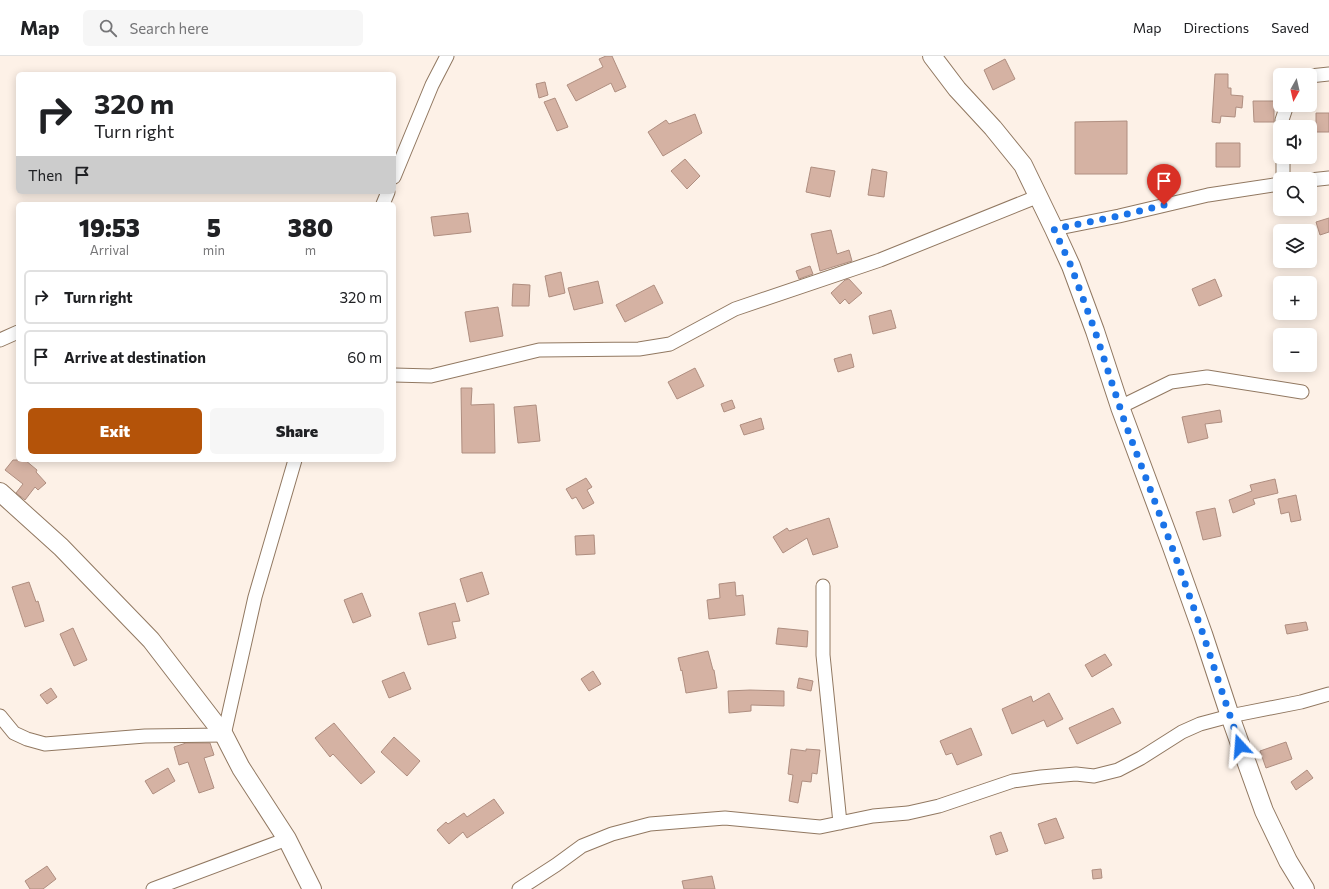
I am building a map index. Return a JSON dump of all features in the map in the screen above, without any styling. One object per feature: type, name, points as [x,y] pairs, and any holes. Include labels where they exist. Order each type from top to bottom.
[{"type":"street","points":[[396,172],[432,85],[447,56]]},
{"type":"street","points":[[932,56],[957,89],[993,128],[1023,165],[1071,266],[1093,324],[1120,408],[1203,634],[1264,812],[1288,861],[1305,889]]},
{"type":"street","points":[[1317,75],[1329,74]]},
{"type":"street","points":[[1317,179],[1329,178]]},
{"type":"street","points":[[1054,229],[1119,216],[1208,195],[1273,185]]},
{"type":"street","points":[[396,375],[431,376],[540,350],[639,349],[670,344],[735,309],[880,260],[1039,196]]},
{"type":"street","points":[[0,340],[16,333]]},
{"type":"street","points":[[1120,408],[1171,382],[1207,377],[1302,392]]},
{"type":"street","points":[[224,735],[255,597],[294,462]]},
{"type":"street","points":[[0,492],[61,547],[151,640],[224,735],[241,768],[287,839],[312,889]]},
{"type":"street","points":[[823,586],[823,655],[840,823]]},
{"type":"street","points":[[519,889],[582,846],[612,834],[650,824],[725,818],[820,827],[873,816],[908,813],[939,806],[1013,781],[1076,774],[1094,776],[1118,770],[1141,758],[1182,732],[1200,724],[1230,716],[1301,702],[1329,694]]},
{"type":"street","points":[[0,716],[14,733],[27,739],[45,744],[145,736],[224,735]]},
{"type":"street","points":[[153,889],[287,839]]},
{"type":"building","points":[[606,56],[612,56],[626,87],[615,92],[611,83],[576,101],[567,85],[603,67],[599,59]]},
{"type":"building","points":[[1005,59],[1015,79],[993,90],[984,70]]},
{"type":"building","points":[[1215,74],[1228,74],[1228,88],[1231,88],[1231,95],[1243,96],[1242,108],[1236,107],[1235,117],[1221,116],[1220,123],[1212,122]]},
{"type":"building","points":[[545,82],[548,95],[539,98],[536,84]]},
{"type":"building","points":[[555,98],[568,127],[557,131],[544,102]]},
{"type":"building","points":[[1253,101],[1273,101],[1273,122],[1254,122]]},
{"type":"building","points":[[1316,113],[1329,113],[1329,132],[1317,132]]},
{"type":"building","points":[[695,114],[702,133],[663,156],[648,132],[666,120],[669,124]]},
{"type":"building","points":[[1127,121],[1127,174],[1075,174],[1075,122]]},
{"type":"building","points":[[1216,143],[1240,143],[1240,167],[1216,167]]},
{"type":"building","points":[[685,159],[700,176],[687,189],[671,171]]},
{"type":"building","points":[[811,167],[835,171],[830,197],[806,192]]},
{"type":"building","points":[[872,169],[887,172],[884,197],[868,195]]},
{"type":"building","points":[[468,213],[471,232],[434,236],[431,217]]},
{"type":"building","points":[[1329,218],[1329,232],[1320,235],[1316,222]]},
{"type":"building","points":[[831,230],[837,254],[849,250],[852,261],[820,271],[811,234]]},
{"type":"building","points":[[810,266],[813,274],[799,279],[796,271]]},
{"type":"building","points":[[561,272],[565,293],[549,297],[545,276]]},
{"type":"building","points":[[849,279],[862,293],[849,304],[845,299],[840,304],[831,293],[845,280]]},
{"type":"building","points":[[1215,279],[1222,296],[1199,306],[1192,289]]},
{"type":"building","points":[[598,281],[603,303],[574,310],[568,288]]},
{"type":"building","points":[[513,284],[530,285],[529,306],[512,306]]},
{"type":"building","points":[[654,285],[663,303],[625,322],[616,305]]},
{"type":"building","points":[[498,307],[503,336],[470,342],[465,312]]},
{"type":"building","points":[[891,310],[896,328],[873,334],[869,316]]},
{"type":"building","points":[[851,354],[854,367],[838,372],[834,359]]},
{"type":"building","points":[[695,368],[704,386],[677,399],[668,382]]},
{"type":"building","points":[[461,388],[472,388],[471,405],[494,404],[495,453],[462,453]]},
{"type":"building","points":[[732,400],[735,408],[724,412],[721,404]]},
{"type":"building","points":[[536,405],[540,441],[518,443],[514,407]]},
{"type":"building","points":[[1220,410],[1222,422],[1205,424],[1208,438],[1188,443],[1182,417]]},
{"type":"building","points":[[761,418],[764,429],[744,435],[740,425]]},
{"type":"building","points":[[13,460],[16,460],[16,462],[27,462],[37,470],[36,472],[46,483],[38,490],[35,487],[25,500],[16,493],[23,484],[5,470]]},
{"type":"building","points":[[586,478],[592,487],[587,490],[594,503],[583,509],[576,497],[572,499],[566,489]]},
{"type":"building","points":[[1275,479],[1278,493],[1253,499],[1255,504],[1233,513],[1229,500],[1252,491],[1250,485]]},
{"type":"building","points":[[1296,495],[1301,520],[1291,522],[1289,512],[1281,514],[1278,499]]},
{"type":"building","points":[[1215,508],[1221,536],[1203,540],[1196,512]]},
{"type":"building","points":[[829,518],[838,547],[813,555],[807,538],[783,553],[773,537],[787,528],[789,531]]},
{"type":"building","points":[[594,535],[595,554],[576,555],[575,536]]},
{"type":"building","points":[[482,572],[489,594],[467,602],[460,579]]},
{"type":"building","points":[[29,582],[36,602],[38,601],[44,621],[25,627],[12,587]]},
{"type":"building","points":[[735,582],[736,596],[743,595],[745,615],[709,619],[707,600],[720,598],[719,584]]},
{"type":"building","points":[[362,593],[371,616],[353,623],[344,600]]},
{"type":"building","points":[[455,603],[460,621],[452,622],[456,638],[428,645],[419,613]]},
{"type":"building","points":[[1306,622],[1308,630],[1287,634],[1285,625]]},
{"type":"building","points":[[73,628],[87,660],[74,666],[60,634]]},
{"type":"building","points":[[778,628],[808,631],[807,647],[776,644]]},
{"type":"building","points":[[708,651],[714,670],[717,688],[686,693],[682,670],[681,671],[678,658]]},
{"type":"building","points":[[1105,654],[1112,665],[1092,677],[1085,665]]},
{"type":"building","points":[[593,671],[601,684],[589,691],[581,679]]},
{"type":"building","points":[[404,672],[411,689],[389,698],[382,681]]},
{"type":"building","points":[[799,678],[813,681],[811,691],[797,688]]},
{"type":"building","points":[[51,688],[57,697],[47,704],[40,695]]},
{"type":"building","points":[[728,691],[784,691],[784,706],[751,705],[751,711],[729,713]]},
{"type":"building","points":[[1049,693],[1063,719],[1047,727],[1044,720],[1012,734],[1002,709],[1031,696],[1033,702]]},
{"type":"building","points":[[1113,708],[1121,723],[1077,744],[1069,728]]},
{"type":"building","points":[[334,723],[375,772],[361,784],[333,754],[330,757],[315,738]]},
{"type":"building","points":[[971,728],[982,755],[957,765],[952,753],[946,755],[940,741]]},
{"type":"building","points":[[394,737],[420,761],[407,776],[381,752]]},
{"type":"building","points":[[1286,742],[1292,759],[1266,768],[1260,751]]},
{"type":"building","points":[[186,743],[210,743],[214,755],[204,758],[214,788],[199,793],[188,762],[179,765],[174,747]]},
{"type":"building","points":[[791,749],[806,751],[806,749],[820,750],[817,774],[812,773],[811,782],[802,781],[798,803],[789,801],[793,775],[788,774]]},
{"type":"building","points":[[168,768],[175,781],[153,794],[145,781]]},
{"type":"building","points":[[1307,770],[1313,778],[1296,790],[1291,782]]},
{"type":"building","points":[[494,799],[504,813],[467,838],[463,832],[449,844],[437,830],[446,822],[448,824],[464,813],[467,817]]},
{"type":"building","points":[[1056,818],[1064,838],[1045,844],[1038,824]]},
{"type":"building","points":[[1001,832],[1008,851],[996,855],[990,836]]},
{"type":"building","points":[[47,866],[56,879],[43,889],[30,889],[25,881]]},
{"type":"building","points":[[1101,869],[1102,878],[1093,879],[1092,870]]},
{"type":"building","points":[[712,876],[715,889],[684,889],[682,881]]},
{"type":"route","points":[[1164,205],[1054,229],[1071,266],[1095,331],[1124,420],[1203,634],[1240,746]]}]
